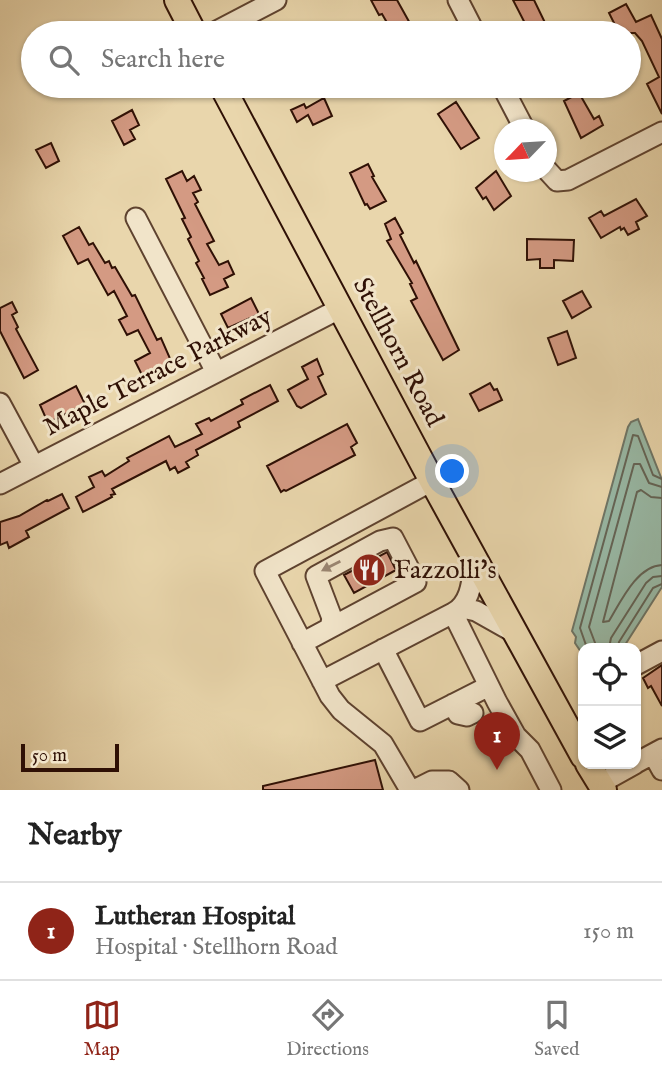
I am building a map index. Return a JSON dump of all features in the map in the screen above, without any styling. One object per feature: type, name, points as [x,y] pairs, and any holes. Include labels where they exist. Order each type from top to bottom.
[{"type":"main road","points":[[177,0],[188,21]]},
{"type":"main road","name":"Stellhorn Road","points":[[228,98],[432,481],[578,747]]},
{"type":"street","points":[[236,21],[276,0]]},
{"type":"street","points":[[457,0],[468,21]]},
{"type":"street","points":[[508,98],[519,119]]},
{"type":"street","points":[[557,177],[568,180],[662,132]]},
{"type":"street","points":[[136,218],[216,372]]},
{"type":"street","name":"Maple Terrace Parkway","points":[[0,484],[341,308]]},
{"type":"street","points":[[0,403],[34,466]]},
{"type":"street","points":[[432,481],[264,570],[322,681],[341,709],[383,744],[412,790],[432,781],[449,781],[458,790]]},
{"type":"street","points":[[302,643],[416,582],[393,538],[380,541],[316,576],[332,618],[330,628]]},
{"type":"street","points":[[322,681],[458,610],[470,590],[475,558]]},
{"type":"street","points":[[458,610],[490,618],[517,635]]},
{"type":"street","points":[[458,610],[487,702],[530,750],[551,790]]},
{"type":"street","points":[[383,649],[421,721],[453,704],[487,702]]},
{"type":"street","points":[[641,662],[662,651]]},
{"type":"street","points":[[453,704],[458,714],[467,716],[487,702]]},
{"type":"street","points":[[597,782],[650,760]]},
{"type":"water","points":[[638,419],[662,480],[662,587],[626,643],[578,643],[578,648],[572,631],[631,422]]},
{"type":"building","points":[[371,0],[397,0],[409,21],[386,21],[382,14],[379,15]]},
{"type":"building","points":[[513,0],[534,0],[544,21],[524,21]]},
{"type":"building","points":[[626,4],[635,21],[613,21],[609,13]]},
{"type":"building","points":[[651,15],[662,39],[662,114],[647,84],[659,77],[642,41],[641,21],[638,21]]},
{"type":"building","points":[[324,98],[332,116],[313,125],[308,115],[297,122],[291,110],[304,104],[306,108]]},
{"type":"building","points":[[582,98],[594,119],[599,116],[603,125],[581,138],[564,101]]},
{"type":"building","points":[[456,102],[479,138],[461,149],[438,114]]},
{"type":"building","points":[[132,110],[139,125],[130,130],[135,139],[124,145],[112,121]]},
{"type":"building","points":[[51,143],[59,161],[46,168],[36,150]]},
{"type":"building","points":[[368,164],[386,201],[370,209],[365,205],[350,173]]},
{"type":"building","points":[[182,171],[187,181],[194,176],[201,190],[193,193],[198,202],[195,204],[214,241],[207,244],[219,265],[228,261],[234,274],[224,279],[228,287],[210,295],[196,263],[199,261],[188,239],[191,237],[182,219],[185,218],[166,179]]},
{"type":"building","points":[[494,173],[494,182],[503,182],[511,196],[494,210],[476,188]]},
{"type":"building","points":[[636,199],[647,216],[636,222],[639,229],[628,235],[624,228],[621,230],[620,227],[601,238],[589,218],[601,211],[604,216]]},
{"type":"building","points":[[395,218],[403,233],[400,235],[414,263],[416,261],[459,350],[443,360],[411,301],[417,298],[410,284],[412,283],[387,241],[391,239],[385,224]]},
{"type":"building","points":[[79,227],[89,245],[93,243],[105,263],[109,261],[112,268],[115,267],[132,296],[135,295],[157,340],[161,338],[172,363],[143,377],[135,361],[150,353],[138,330],[127,335],[119,320],[127,316],[114,291],[108,295],[88,259],[78,264],[63,236]]},
{"type":"building","points":[[527,239],[574,240],[573,261],[554,260],[554,268],[540,268],[540,259],[527,260]]},
{"type":"building","points":[[582,291],[591,307],[572,318],[563,301]]},
{"type":"building","points":[[251,298],[259,314],[228,328],[221,314]]},
{"type":"building","points":[[12,302],[17,312],[12,315],[18,327],[16,329],[38,370],[24,378],[0,331],[0,308]]},
{"type":"building","points":[[567,331],[576,358],[558,365],[548,338]]},
{"type":"building","points":[[317,359],[323,374],[318,377],[326,394],[301,408],[288,390],[308,379],[302,367]]},
{"type":"building","points":[[490,383],[494,390],[497,389],[502,400],[479,411],[470,394]]},
{"type":"building","points":[[270,385],[278,401],[238,422],[240,427],[196,450],[198,455],[186,462],[189,467],[178,473],[175,467],[170,470],[166,461],[112,489],[115,494],[111,495],[112,497],[83,512],[76,497],[94,487],[89,477],[102,471],[105,476],[129,461],[127,458],[169,436],[175,447],[202,434],[196,424],[209,418],[211,421],[243,404],[241,400]]},
{"type":"building","points":[[76,386],[85,404],[48,423],[40,405]]},
{"type":"building","points":[[347,424],[357,443],[351,447],[355,455],[281,492],[267,466]]},
{"type":"building","points":[[62,494],[69,508],[26,531],[29,537],[9,548],[7,542],[0,545],[0,522],[19,516]]},
{"type":"building","name":"Fazzolli's","points":[[387,552],[396,570],[354,593],[344,575]]},
{"type":"building","points":[[662,665],[662,706],[651,686],[648,688],[643,678]]},
{"type":"building","points":[[375,760],[383,790],[263,790],[263,786]]},
{"type":"place","name":"Fazzolli's","points":[[369,570]]},
{"type":"place","name":"Lutheran Hospital","points":[[497,770]]}]
